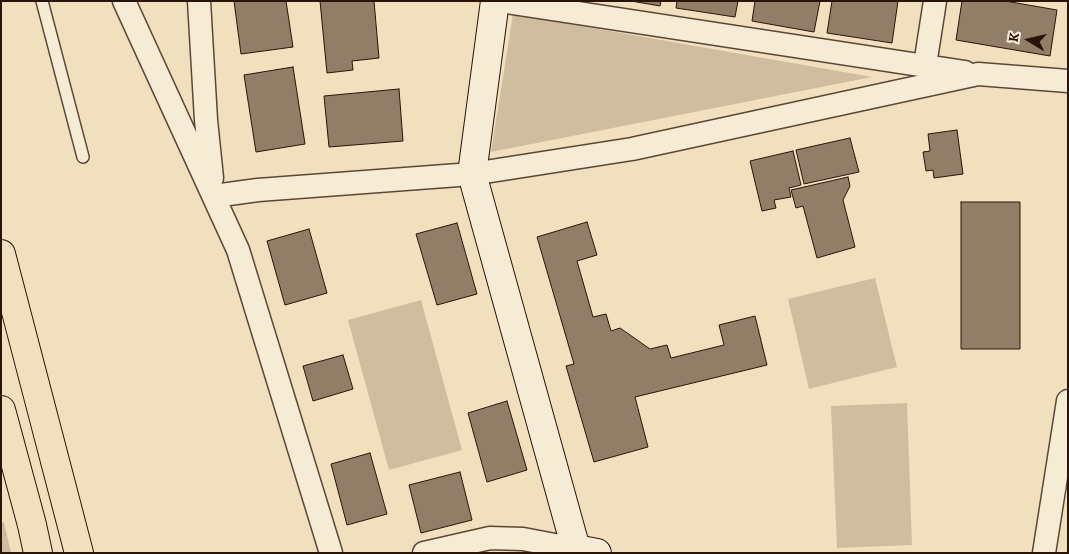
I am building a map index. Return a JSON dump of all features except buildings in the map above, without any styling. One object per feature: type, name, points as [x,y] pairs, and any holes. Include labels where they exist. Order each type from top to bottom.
[{"type":"highway","points":[[1,254],[80,553]]},
{"type":"highway","points":[[1,410],[38,553]]},
{"type":"street","points":[[124,1],[238,250],[331,553]]},
{"type":"street","points":[[199,1],[206,120],[214,196]]},
{"type":"street","points":[[424,553],[490,538],[523,539],[583,551],[472,174],[494,1]]},
{"type":"street","points":[[500,1],[978,74],[1068,81]]},
{"type":"street","points":[[925,65],[935,1]]},
{"type":"street","points":[[214,196],[258,190],[472,174],[632,149],[978,74]]},
{"type":"street","points":[[1044,553],[1068,401]]},
{"type":"lane","points":[[42,1],[82,157]]},
{"type":"shaded area","points":[[513,14],[872,77],[491,152]]},
{"type":"shaded area","points":[[875,278],[897,367],[809,389],[788,299]]},
{"type":"shaded area","points":[[421,300],[462,450],[389,470],[348,320]]},
{"type":"shaded area","points":[[907,403],[912,545],[837,548],[831,406]]},
{"type":"shaded area","points":[[4,522],[11,553],[1,553],[1,523]]}]
